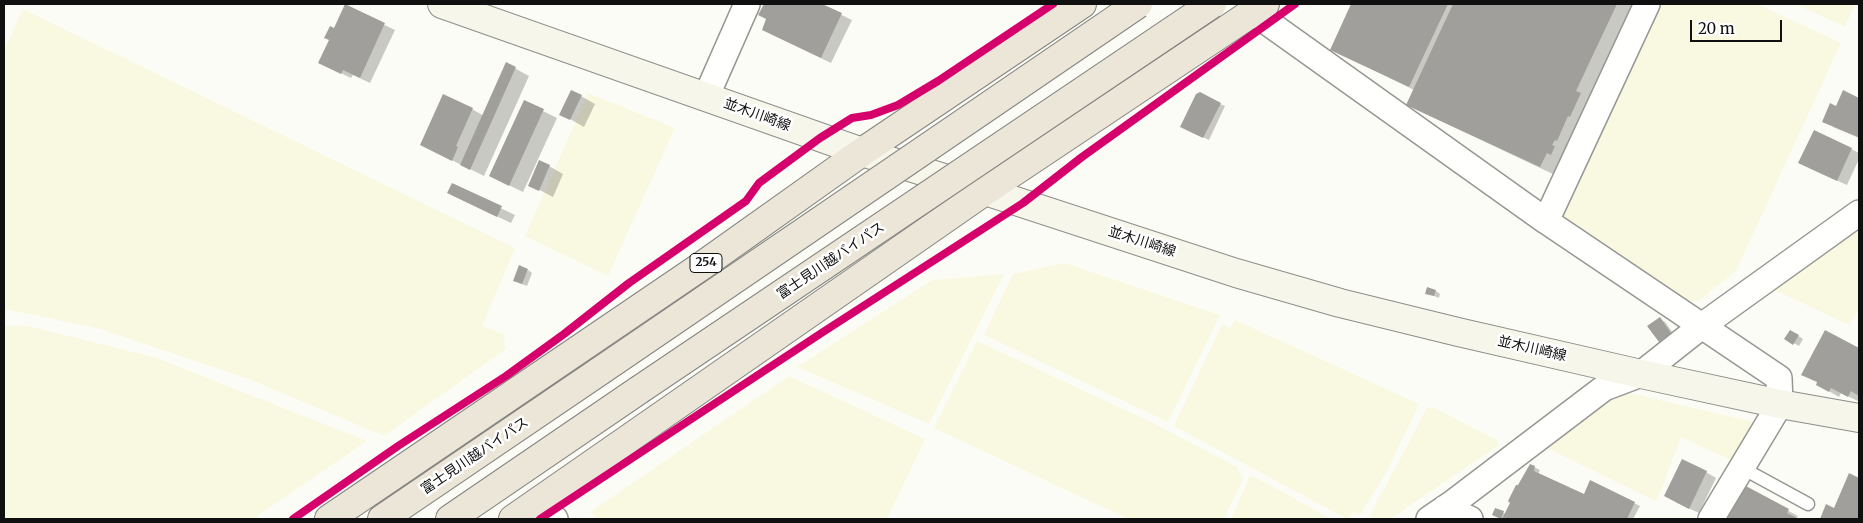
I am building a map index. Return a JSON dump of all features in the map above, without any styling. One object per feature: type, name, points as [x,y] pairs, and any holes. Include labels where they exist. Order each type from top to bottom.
[{"type":"highway","name":"254","points":[[329,519],[704,265],[862,152],[1082,4]]},
{"type":"highway","name":"富士見川越バイパス","points":[[382,519],[1138,4]]},
{"type":"highway","name":"富士見川越バイパス","points":[[450,519],[1212,4]]},
{"type":"highway","points":[[521,514],[985,190],[1259,8]]},
{"type":"main road","name":"並木川崎線","points":[[442,4],[862,152],[985,190],[1236,273],[1331,300],[1641,374],[1780,404],[1859,418]]},
{"type":"street","points":[[706,97],[747,4]]},
{"type":"street","points":[[1546,221],[1647,4]]},
{"type":"street","points":[[1259,8],[1546,221],[1779,378],[1780,404],[1711,519]]},
{"type":"street","points":[[1437,514],[1604,388],[1641,374],[1703,325],[1859,213]]},
{"type":"street","points":[[521,514],[555,519]]},
{"type":"street","points":[[1437,514],[1470,519]]},
{"type":"lane","points":[[1742,468],[1808,504]]},
{"type":"green space","points":[[1659,4],[1757,4],[1841,43],[1736,271],[1700,300],[1682,303],[1563,220],[1559,211]]},
{"type":"green space","points":[[1795,4],[1855,4],[1845,27]]},
{"type":"green space","points":[[23,9],[515,248],[482,326],[503,334],[506,349],[384,436],[251,380],[101,329],[4,309],[4,51]]},
{"type":"green space","points":[[588,93],[675,128],[608,276],[525,236]]},
{"type":"green space","points":[[1859,221],[1859,309],[1849,325],[1766,286]]},
{"type":"green space","points":[[1065,263],[1220,315],[1168,422],[984,335],[1013,274]]},
{"type":"green space","points":[[1004,274],[929,424],[797,367],[932,280]]},
{"type":"green space","points":[[1235,320],[1419,404],[1387,471],[1360,515],[1353,512],[1349,519],[1347,519],[1174,426],[1222,324],[1230,328]]},
{"type":"green space","points":[[4,325],[28,326],[157,358],[367,441],[253,519],[4,519]]},
{"type":"green space","points":[[977,341],[1153,423],[1237,467],[1243,479],[1224,519],[1128,519],[934,428]]},
{"type":"green space","points":[[789,376],[925,439],[887,519],[597,519],[590,512]]},
{"type":"green space","points":[[1621,391],[1754,422],[1730,460],[1681,437],[1658,498],[1655,501],[1545,447]]},
{"type":"green space","points":[[1432,407],[1497,440],[1498,446],[1390,519],[1373,519],[1369,517],[1427,408]]},
{"type":"green space","points":[[1250,475],[1290,496],[1331,519],[1231,519]]},
{"type":"building","points":[[345,4],[385,23],[360,78],[343,70],[341,74],[318,63],[329,40],[324,38],[330,26],[334,28]]},
{"type":"building","points":[[764,4],[822,4],[842,13],[821,58],[762,30],[766,19],[758,15]]},
{"type":"building","points":[[1351,4],[1448,4],[1409,87],[1330,50]]},
{"type":"building","points":[[1453,4],[1617,4],[1576,91],[1581,93],[1570,117],[1568,116],[1557,141],[1555,140],[1552,145],[1555,146],[1551,155],[1547,153],[1540,167],[1406,105]]},
{"type":"building","points":[[506,62],[516,67],[470,170],[460,165]]},
{"type":"building","points":[[571,90],[582,95],[570,120],[559,115]]},
{"type":"building","points":[[1843,90],[1859,98],[1858,137],[1822,122],[1830,103],[1836,106]]},
{"type":"building","points":[[1200,92],[1221,103],[1203,138],[1180,127],[1196,94]]},
{"type":"building","points":[[443,94],[473,108],[456,146],[458,147],[452,161],[420,145]]},
{"type":"building","points":[[524,100],[544,109],[509,186],[489,176]]},
{"type":"building","points":[[1814,130],[1852,148],[1837,181],[1798,163]]},
{"type":"building","points":[[539,160],[550,165],[539,191],[528,186]]},
{"type":"building","points":[[452,183],[502,206],[497,217],[447,193]]},
{"type":"building","points":[[519,265],[528,269],[522,284],[513,281]]},
{"type":"building","points":[[1427,287],[1436,290],[1434,296],[1425,294]]},
{"type":"building","points":[[1660,317],[1671,333],[1659,342],[1647,326]]},
{"type":"building","points":[[1790,330],[1799,335],[1793,345],[1784,339]]},
{"type":"building","points":[[1825,330],[1859,348],[1859,396],[1851,391],[1848,397],[1831,388],[1829,392],[1816,385],[1817,382],[1801,375]]},
{"type":"building","points":[[1682,459],[1707,471],[1689,509],[1664,496]]},
{"type":"building","points":[[1530,464],[1535,466],[1534,471],[1584,494],[1590,480],[1635,502],[1627,519],[1502,519],[1516,485],[1518,485]]},
{"type":"building","points":[[1849,473],[1859,478],[1859,519],[1820,519],[1826,504],[1834,508]]},
{"type":"building","points":[[1744,485],[1789,509],[1787,513],[1799,519],[1724,518]]},
{"type":"building","points":[[1495,508],[1504,511],[1501,519],[1492,515]]},
{"type":"cycle path","points":[[293,519],[398,446],[506,376],[629,283],[746,201],[759,183],[820,138],[852,118],[871,115],[898,105],[938,81],[1053,4]]},
{"type":"cycle path","points":[[540,519],[823,332],[1023,203],[1082,157],[1295,4]]}]
